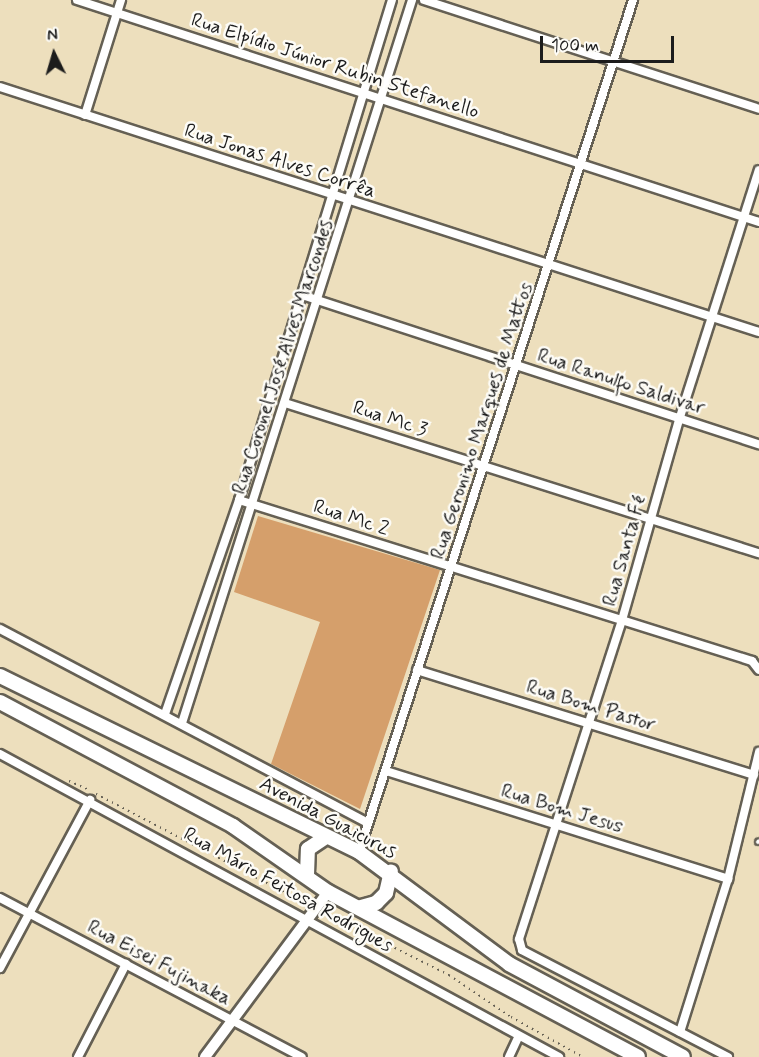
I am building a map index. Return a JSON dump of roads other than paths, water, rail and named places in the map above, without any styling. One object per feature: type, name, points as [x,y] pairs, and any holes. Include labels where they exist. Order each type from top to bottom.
[{"type":"main road","name":"Avenida Guaicurus","points":[[0,676],[358,852],[391,872],[509,964],[683,1057]]},
{"type":"main road","points":[[0,702],[233,826],[307,875],[328,892],[361,907],[638,1057]]},
{"type":"main road","points":[[307,875],[308,849],[326,837]]},
{"type":"main road","points":[[361,907],[376,903],[386,893],[391,872]]},
{"type":"street","name":"Rua Elpídio Júnior Rubin Stefanello","points":[[77,0],[381,100],[584,163],[759,222]]},
{"type":"street","points":[[85,115],[121,0]]},
{"type":"street","name":"Rua Coronel José Alves Marcondes","points":[[165,714],[239,500],[392,0]]},
{"type":"street","name":"Rua Coronel José Alves Marcondes","points":[[182,723],[254,505],[412,0]]},
{"type":"street","points":[[424,0],[759,109]]},
{"type":"street","name":"Rua Geronimo Marques de Mattos","points":[[358,852],[584,163],[633,0]]},
{"type":"street","name":"Rua Jonas Alves Corrêa","points":[[0,87],[550,267],[759,332]]},
{"type":"street","name":"Rua Santa Fé","points":[[680,1032],[522,950],[519,939],[554,824],[622,620],[680,417],[759,170]]},
{"type":"street","name":"Rua Ranulfo Saldivar","points":[[302,295],[759,444]]},
{"type":"street","name":"Rua Mc 3","points":[[285,403],[759,553]]},
{"type":"street","name":"Rua Mc 2","points":[[239,500],[752,661],[759,670]]},
{"type":"street","points":[[0,629],[368,823]]},
{"type":"street","name":"Rua Bom Pastor","points":[[417,670],[754,775]]},
{"type":"street","points":[[728,1057],[680,1032],[728,879],[759,752]]},
{"type":"street","name":"Rua Mário Feitosa Rodrigues","points":[[0,754],[90,800],[559,1057]]},
{"type":"street","name":"Rua Bom Jesus","points":[[386,771],[728,879]]},
{"type":"street","points":[[0,968],[90,800]]},
{"type":"street","points":[[205,1057],[310,920],[328,892]]},
{"type":"street","name":"Rua Eisei Fujinaka","points":[[0,898],[302,1057]]},
{"type":"street","points":[[78,1057],[126,964]]},
{"type":"street","points":[[509,1057],[519,1036]]}]
